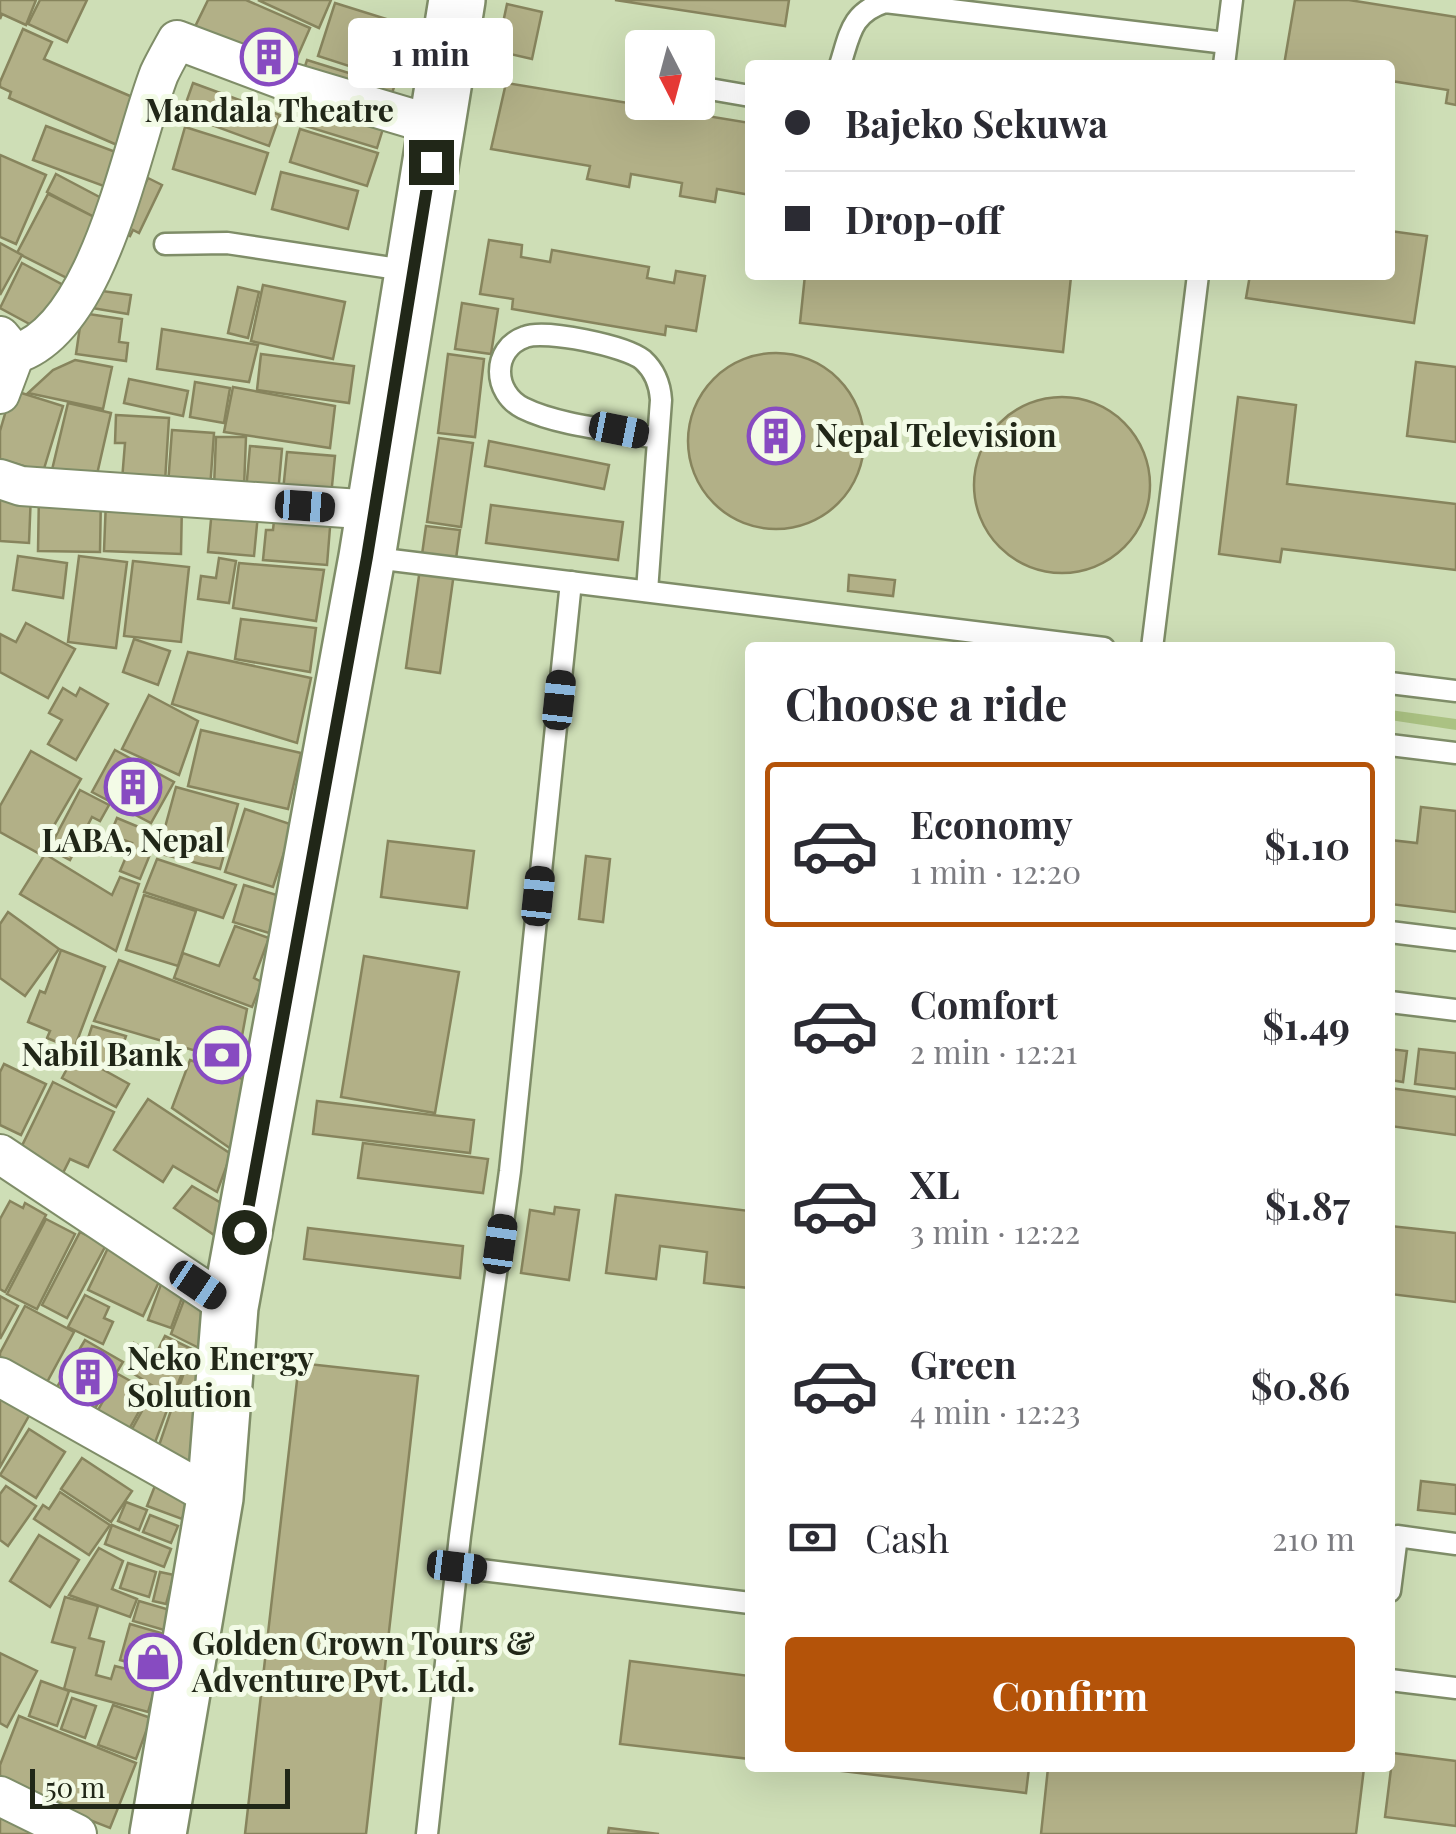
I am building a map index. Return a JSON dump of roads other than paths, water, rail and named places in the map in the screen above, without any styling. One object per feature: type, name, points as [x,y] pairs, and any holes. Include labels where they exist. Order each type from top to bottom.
[{"type":"street","points":[[158,1834],[214,1498],[230,1306],[371,534],[457,0]]},
{"type":"street","points":[[0,394],[8,345],[30,350],[58,328],[108,238],[160,73],[177,40],[286,81],[437,126]]},
{"type":"street","points":[[0,479],[21,486],[371,534]]},
{"type":"street","points":[[0,1154],[230,1306]]},
{"type":"street","points":[[0,1377],[214,1498]]},
{"type":"street","points":[[0,1796],[78,1834]]},
{"type":"lane","points":[[1224,60],[1232,0]]},
{"type":"lane","points":[[842,60],[863,4],[886,2],[1226,43]]},
{"type":"lane","points":[[715,90],[745,95]]},
{"type":"lane","points":[[165,244],[227,243],[414,271]]},
{"type":"lane","points":[[1153,642],[1197,280]]},
{"type":"lane","points":[[647,591],[657,438],[660,386],[644,361],[631,352],[541,334],[518,340],[502,357],[499,369],[505,394],[525,409],[657,438]]},
{"type":"lane","points":[[371,534],[571,582],[949,638],[1011,642]]},
{"type":"lane","points":[[426,1834],[510,1171],[571,582]]},
{"type":"lane","points":[[1395,684],[1456,691]]},
{"type":"lane","points":[[1395,746],[1456,753]]},
{"type":"lane","points":[[1395,933],[1456,940]]},
{"type":"lane","points":[[1395,1003],[1456,1010]]},
{"type":"lane","points":[[1395,1552],[1397,1536],[1456,1544]]},
{"type":"lane","points":[[457,1567],[745,1602]]},
{"type":"lane","points":[[1395,1681],[1456,1688]]},
{"type":"place","name":"Mandala Theatre","points":[[269,57]]},
{"type":"place","name":"Nepal Television","points":[[776,436]]},
{"type":"place","name":"LABA, Nepal","points":[[133,787]]},
{"type":"place","name":"Nabil Bank","points":[[222,1055]]},
{"type":"place","name":"Neko Energy Solution","points":[[88,1377]]},
{"type":"place","name":"Golden Crown Tours & Adventure Pvt. Ltd.","points":[[153,1662]]}]
